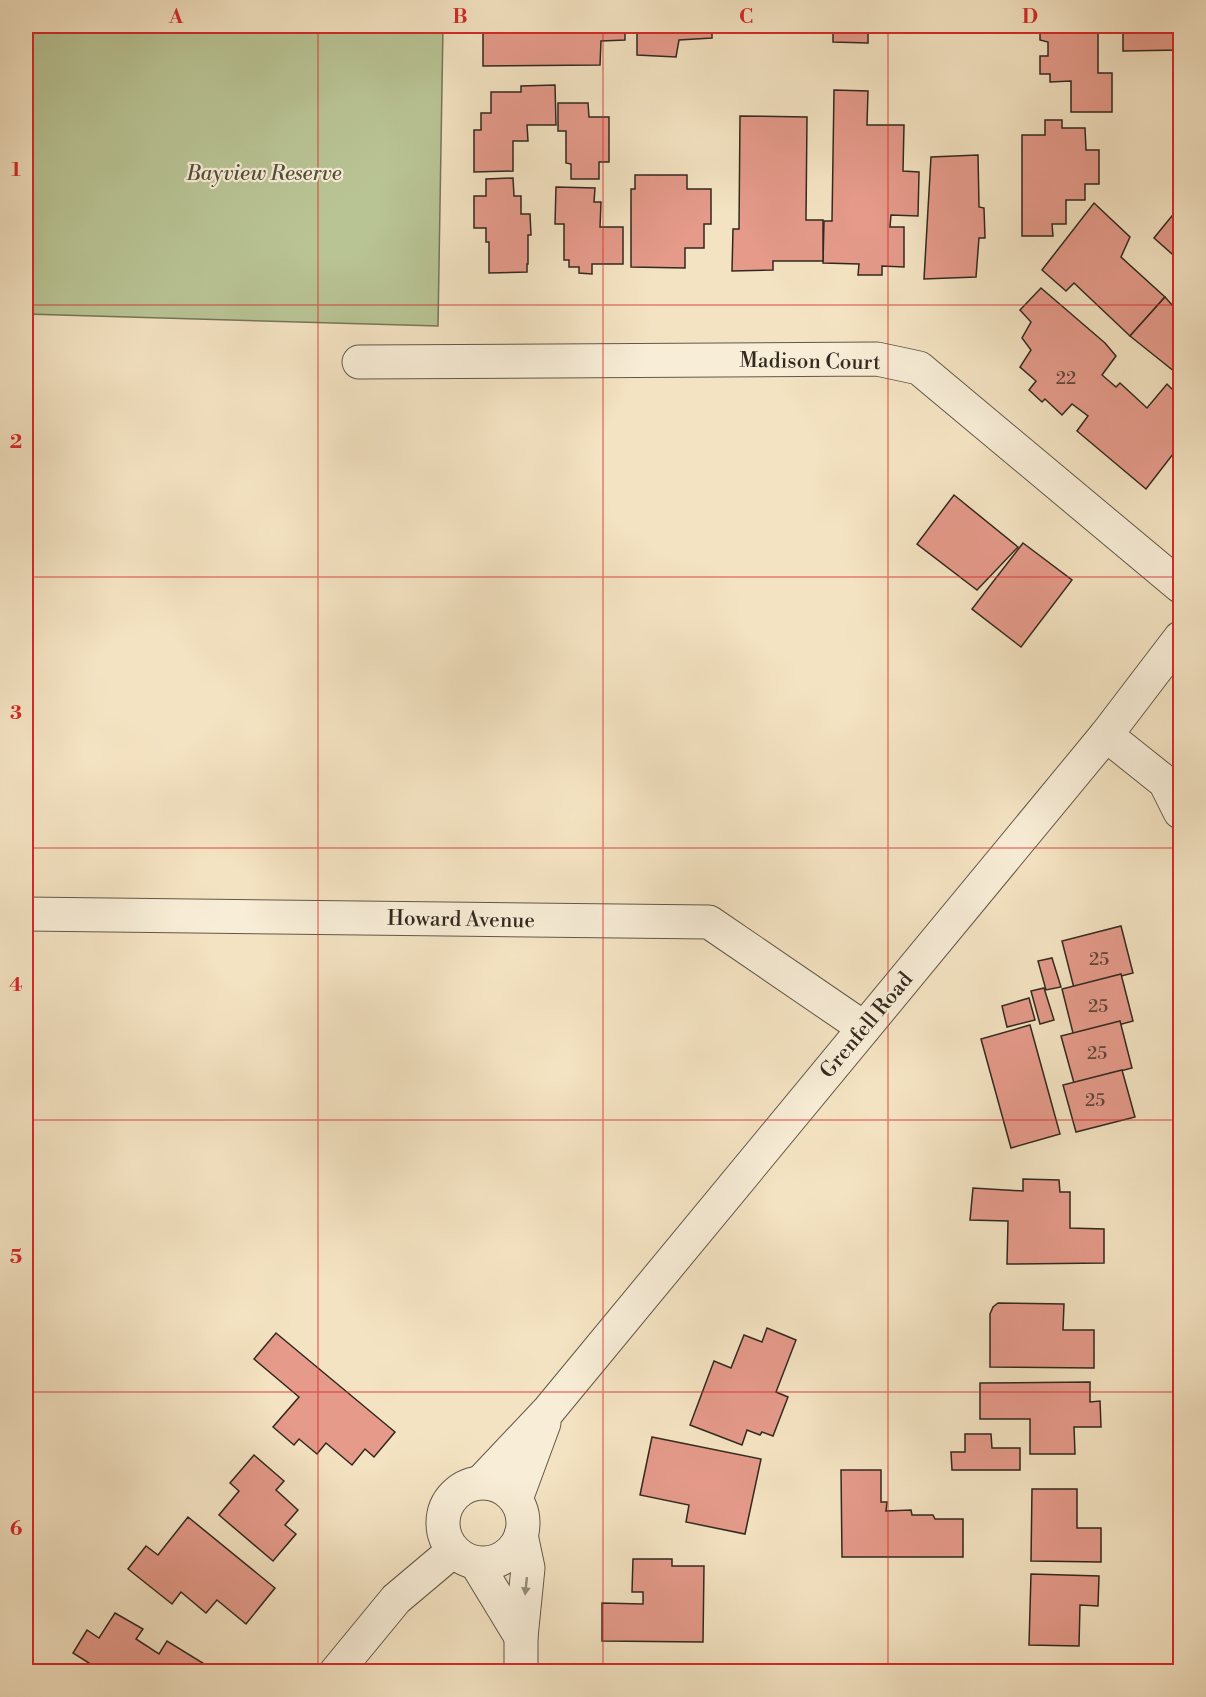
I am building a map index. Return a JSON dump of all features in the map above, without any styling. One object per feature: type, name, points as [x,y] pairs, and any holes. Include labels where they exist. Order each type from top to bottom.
[{"type":"street","name":"Madison Court","points":[[359,362],[877,359],[919,368],[1180,586]]},
{"type":"street","name":"Grenfell Road","points":[[481,1482],[549,1410],[1106,735],[1180,638]]},
{"type":"street","points":[[1106,735],[1165,782],[1180,812]]},
{"type":"street","name":"Howard Avenue","points":[[26,914],[709,922],[864,1028]]},
{"type":"street","name":"Grenfell Road","points":[[516,1499],[549,1410]]},
{"type":"street","points":[[336,1671],[396,1599],[465,1557],[488,1563],[499,1560],[517,1546],[524,1523],[516,1499],[506,1490],[494,1484],[481,1482],[468,1485],[456,1492],[446,1508],[443,1514],[443,1527],[446,1539],[465,1557],[521,1637]]},
{"type":"street","points":[[521,1671],[521,1637],[528,1568],[522,1535]]},
{"type":"green space","name":"Bayview Reserve","points":[[26,26],[443,26],[438,326],[26,314]]},
{"type":"building","points":[[483,26],[525,26],[525,33],[542,33],[542,26],[625,26],[625,40],[601,41],[600,65],[483,66]]},
{"type":"building","points":[[637,26],[712,26],[712,38],[679,40],[676,57],[637,55]]},
{"type":"building","points":[[808,26],[808,28],[737,27]]},
{"type":"building","points":[[833,26],[868,26],[868,43],[833,42]]},
{"type":"building","points":[[1040,26],[1088,26],[1088,30],[1098,30],[1098,73],[1112,73],[1112,112],[1071,112],[1071,81],[1050,82],[1050,74],[1040,74],[1040,56],[1048,56],[1048,42],[1040,40]]},
{"type":"building","points":[[1123,26],[1180,26],[1180,50],[1123,51]]},
{"type":"building","points":[[555,85],[556,125],[527,125],[528,141],[513,141],[513,171],[474,172],[474,130],[481,130],[481,113],[491,113],[491,92],[521,92],[521,86]]},
{"type":"building","points":[[834,90],[868,91],[867,125],[904,125],[903,171],[919,172],[918,216],[891,215],[890,227],[904,227],[904,267],[882,266],[882,275],[858,275],[859,264],[823,263],[824,221],[832,221]]},
{"type":"building","points":[[558,103],[588,103],[589,117],[609,117],[609,162],[599,162],[599,179],[571,179],[571,164],[566,163],[566,131],[558,131]]},
{"type":"building","points":[[740,116],[807,117],[806,220],[823,220],[823,261],[773,261],[773,270],[732,271],[733,229],[739,229]]},
{"type":"building","points":[[1045,120],[1062,120],[1062,128],[1085,128],[1086,150],[1099,150],[1099,184],[1085,184],[1085,200],[1066,200],[1066,224],[1052,224],[1053,236],[1022,236],[1022,135],[1045,135]]},
{"type":"building","points":[[978,155],[979,207],[984,208],[985,238],[979,238],[976,277],[924,279],[931,157]]},
{"type":"building","points":[[635,175],[687,175],[687,189],[711,189],[711,224],[704,224],[704,248],[685,248],[685,268],[631,267],[631,189],[635,189]]},
{"type":"building","points":[[513,178],[514,196],[521,196],[521,214],[530,214],[531,235],[528,235],[527,272],[489,273],[489,242],[486,242],[486,228],[474,228],[474,196],[486,196],[486,179]]},
{"type":"building","points":[[556,187],[595,188],[594,202],[601,202],[600,227],[623,227],[623,264],[592,264],[592,274],[579,273],[579,267],[569,267],[569,260],[564,260],[564,224],[555,224]]},
{"type":"building","points":[[1094,203],[1130,237],[1121,257],[1165,297],[1130,336],[1074,283],[1066,291],[1042,270]]},
{"type":"building","points":[[1180,206],[1180,261],[1154,238]]},
{"type":"building","points":[[1041,288],[1105,343],[1116,356],[1102,375],[1116,387],[1120,383],[1147,408],[1167,384],[1180,397],[1180,445],[1146,489],[1077,431],[1088,416],[1072,404],[1062,415],[1045,399],[1042,402],[1029,390],[1036,381],[1020,367],[1031,350],[1022,338],[1031,322],[1020,310]]},
{"type":"building","points":[[1165,297],[1180,314],[1180,376],[1130,336]]},
{"type":"building","points":[[954,495],[1018,547],[977,590],[917,544]]},
{"type":"building","points":[[1023,543],[1072,580],[1021,647],[972,609]]},
{"type":"building","points":[[1121,926],[1133,973],[1074,988],[1062,941]]},
{"type":"building","points":[[1052,958],[1061,987],[1046,990],[1038,961]]},
{"type":"building","points":[[1121,974],[1133,1021],[1074,1037],[1062,989]]},
{"type":"building","points":[[1044,988],[1054,1020],[1040,1024],[1031,991]]},
{"type":"building","points":[[1029,998],[1035,1020],[1007,1027],[1002,1006]]},
{"type":"building","points":[[1120,1021],[1132,1068],[1074,1083],[1061,1036]]},
{"type":"building","points":[[1030,1025],[1060,1134],[1011,1148],[981,1039]]},
{"type":"building","points":[[1122,1070],[1135,1117],[1076,1132],[1063,1085]]},
{"type":"building","points":[[1023,1179],[1059,1180],[1060,1192],[1070,1192],[1070,1228],[1104,1229],[1104,1263],[1007,1264],[1008,1221],[970,1220],[973,1188],[1023,1191]]},
{"type":"building","points":[[998,1303],[1064,1304],[1063,1330],[1094,1330],[1094,1368],[990,1367],[990,1314]]},
{"type":"building","points":[[767,1328],[796,1340],[776,1392],[788,1397],[773,1436],[762,1432],[760,1435],[747,1430],[742,1445],[690,1425],[714,1361],[731,1368],[744,1335],[762,1342]]},
{"type":"building","points":[[276,1333],[395,1432],[374,1457],[365,1449],[352,1465],[326,1443],[317,1454],[299,1439],[294,1445],[273,1427],[299,1397],[254,1359]]},
{"type":"building","points":[[1090,1382],[1090,1402],[1100,1401],[1101,1427],[1074,1427],[1075,1454],[1030,1454],[1030,1419],[980,1419],[980,1383]]},
{"type":"building","points":[[965,1434],[991,1434],[992,1448],[1020,1448],[1020,1470],[952,1470],[951,1452],[965,1452]]},
{"type":"building","points":[[652,1437],[761,1459],[745,1534],[686,1522],[689,1505],[640,1495]]},
{"type":"building","points":[[254,1455],[284,1481],[276,1490],[298,1510],[285,1525],[296,1534],[273,1561],[219,1515],[239,1491],[230,1483]]},
{"type":"building","points":[[841,1470],[881,1470],[881,1502],[887,1502],[886,1511],[911,1510],[912,1515],[933,1515],[935,1519],[963,1519],[963,1557],[842,1557]]},
{"type":"building","points":[[1032,1489],[1077,1489],[1077,1528],[1101,1528],[1101,1562],[1031,1561]]},
{"type":"building","points":[[188,1517],[275,1588],[246,1624],[217,1600],[206,1613],[181,1592],[172,1604],[128,1569],[146,1546],[158,1555]]},
{"type":"building","points":[[633,1559],[672,1559],[672,1566],[704,1566],[703,1642],[602,1641],[602,1603],[643,1604],[643,1592],[632,1592]]},
{"type":"building","points":[[1031,1574],[1099,1576],[1098,1606],[1080,1605],[1079,1646],[1029,1645]]},
{"type":"building","points":[[115,1613],[143,1629],[136,1639],[159,1654],[167,1641],[206,1665],[202,1672],[103,1672],[73,1653],[87,1630],[99,1638]]},
{"type":"building","points":[[650,1669],[690,1669],[690,1672],[650,1672]]}]
